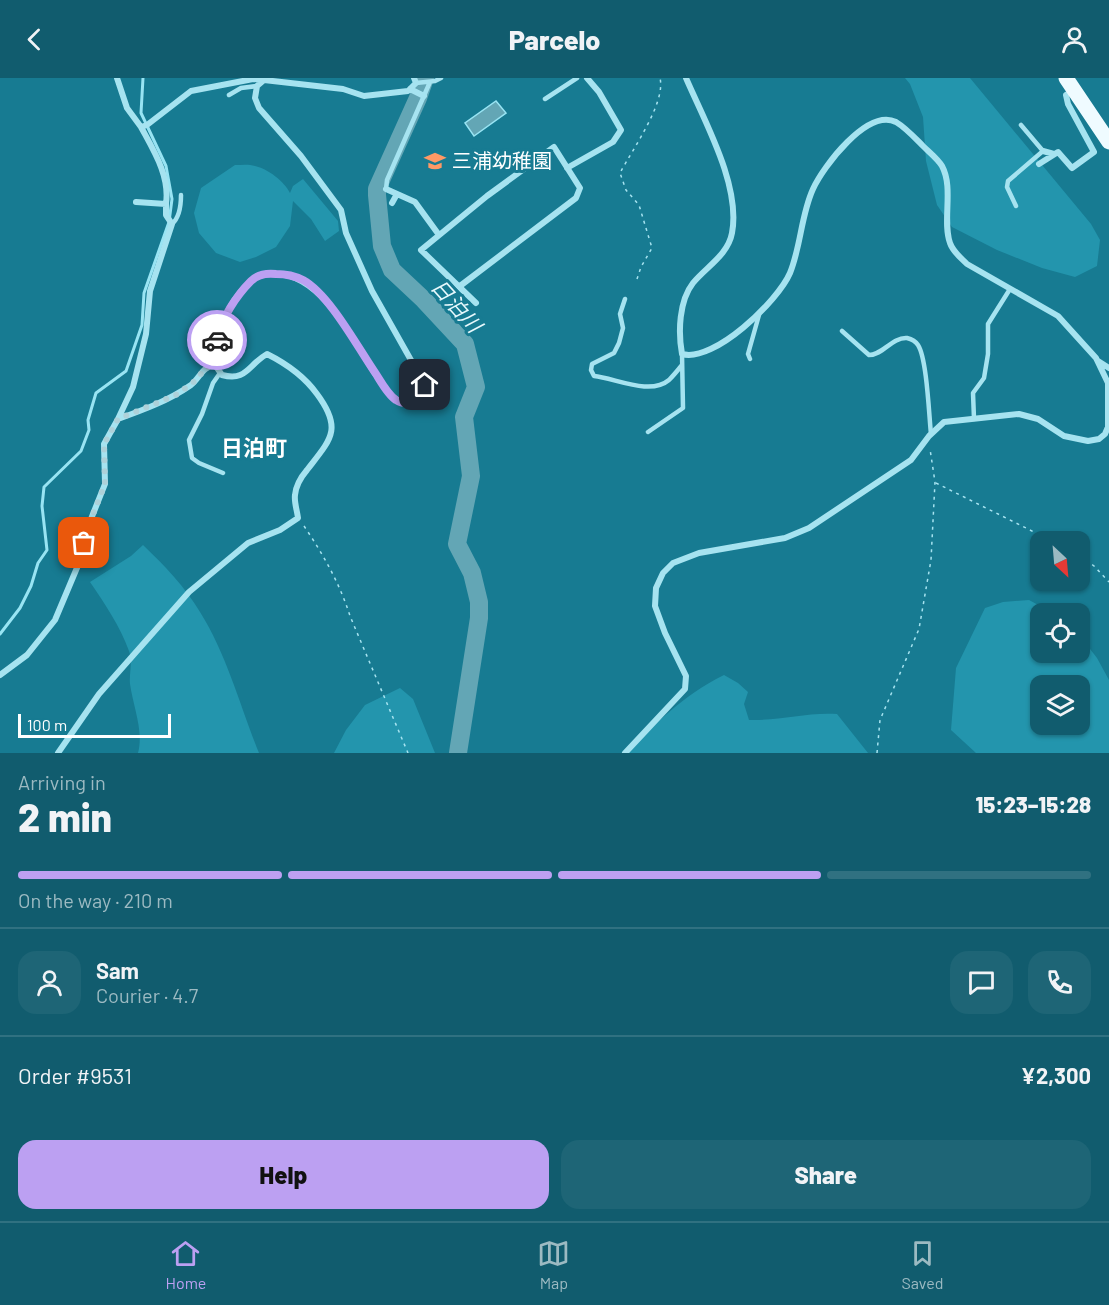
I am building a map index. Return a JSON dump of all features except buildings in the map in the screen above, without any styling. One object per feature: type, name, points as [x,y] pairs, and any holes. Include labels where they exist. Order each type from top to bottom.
[{"type":"main road","points":[[1070,84],[1109,142]]},
{"type":"street","points":[[0,675],[27,655],[55,620],[79,562],[89,524],[105,484],[104,444],[133,387],[146,334],[150,291],[172,224],[166,215],[167,195],[162,167],[144,126],[127,108],[117,78]]},
{"type":"street","points":[[567,168],[613,142],[621,130],[599,92],[587,78]]},
{"type":"street","points":[[625,753],[685,689],[686,676],[655,606],[656,588],[663,573],[673,562],[699,553],[785,538],[809,528],[911,460],[930,435],[944,422],[1019,414],[1038,419],[1064,436],[1088,441],[1099,439],[1106,434],[1108,427],[1108,383],[1098,361],[1058,316],[967,264],[956,254],[949,241],[947,181],[942,165],[909,132],[894,121],[878,120],[861,129],[824,170],[812,190],[789,273],[780,289],[740,331],[704,353],[689,356],[682,354],[681,322],[685,300],[692,284],[722,254],[732,236],[734,211],[728,177],[686,78]]},
{"type":"street","points":[[144,126],[192,91],[253,79],[343,89],[364,96],[408,91],[415,81]]},
{"type":"street","points":[[58,753],[99,694],[189,592],[248,543],[280,530],[298,518],[295,495],[300,479],[325,447],[332,430],[330,411],[309,383],[283,362],[267,354],[256,360],[244,374],[234,379],[222,375],[215,366],[218,332],[225,317],[254,277],[268,273],[285,274],[303,280],[319,293],[338,317],[396,400],[410,404],[422,399],[425,385],[372,291],[346,233],[341,210],[301,156],[259,108],[255,98],[257,86],[264,80]]},
{"type":"street","points":[[1039,164],[1058,152],[1072,168],[1094,152],[1068,104],[1066,95],[1070,84]]},
{"type":"street","points":[[410,89],[423,96]]},
{"type":"street","points":[[460,286],[576,198],[580,188],[554,147],[487,196],[421,250],[477,303]]},
{"type":"street","points":[[1043,151],[1054,154]]},
{"type":"street","points":[[386,189],[415,202],[439,236]]},
{"type":"street","points":[[392,202],[397,194]]},
{"type":"street","points":[[136,202],[166,204]]},
{"type":"street","points":[[1098,361],[1109,368]]},
{"type":"street","points":[[118,419],[176,395],[195,381],[206,368],[215,366]]},
{"type":"lane","points":[[386,189],[387,180],[423,96],[433,82],[441,78]]},
{"type":"lane","points":[[545,99],[577,78]]},
{"type":"lane","points":[[415,81],[433,82]]},
{"type":"lane","points":[[230,95],[241,88],[257,86]]},
{"type":"lane","points":[[1016,206],[1007,187],[1008,181],[1043,151],[1021,124]]},
{"type":"lane","points":[[172,224],[176,220],[182,195]]},
{"type":"lane","points":[[974,418],[973,393],[984,378],[988,354],[988,324],[1010,288]]},
{"type":"lane","points":[[625,299],[620,314],[623,328],[619,344],[614,353],[592,364],[591,370],[594,376],[633,386],[654,385],[667,381],[682,365]]},
{"type":"lane","points":[[750,359],[747,354],[760,310]]},
{"type":"lane","points":[[842,331],[869,356],[896,340],[907,338],[920,346],[926,379],[930,435]]},
{"type":"lane","points":[[648,432],[683,408],[682,354]]},
{"type":"lane","points":[[220,373],[213,383],[202,414],[189,440],[192,458],[223,473]]},
{"type":"path","points":[[637,279],[652,248],[639,205],[626,190],[620,173],[661,95],[660,78]]},
{"type":"path","points":[[877,753],[880,720],[919,629],[931,560],[935,482],[930,435]]},
{"type":"path","points":[[935,482],[1032,531]]},
{"type":"path","points":[[298,518],[319,548],[345,600],[408,753]]},
{"type":"path","points":[[1090,563],[1109,582]]},
{"type":"shaded area","points":[[905,78],[970,78],[1091,224],[1100,240],[1097,266],[1075,277],[1042,268],[997,250],[952,227],[937,205],[926,161],[923,117],[910,84]]},
{"type":"shaded area","points":[[496,101],[506,113],[474,136],[465,123]]},
{"type":"shaded area","points":[[235,165],[253,165],[265,170],[280,180],[290,193],[293,186],[303,179],[338,221],[339,231],[325,241],[311,219],[293,201],[290,226],[276,247],[240,262],[216,253],[199,233],[194,213],[201,188]]},
{"type":"shaded area","points":[[143,545],[181,585],[210,628],[226,663],[259,753],[138,753],[140,736],[130,684],[130,655],[117,624],[90,582],[131,556]]},
{"type":"shaded area","points":[[1029,600],[1035,603],[1030,603],[1030,663],[1090,663],[1090,649],[1109,680],[1109,753],[976,753],[951,730],[956,668],[985,608],[1003,602]]},
{"type":"shaded area","points":[[724,675],[748,692],[744,704],[749,720],[837,714],[868,753],[622,753],[682,701]]},
{"type":"shaded area","points":[[400,688],[413,699],[435,753],[334,753],[346,730],[365,705]]},
{"type":"waterway","points":[[0,634],[20,608],[31,586],[38,563],[47,550],[42,506],[44,487],[81,451],[89,430],[88,420],[96,393],[126,371],[142,325],[144,293],[169,222],[172,199],[166,166],[141,113],[143,78]]},
{"type":"waterway","name":"日泊川","points":[[425,78],[377,189],[377,195],[382,246],[392,270],[465,344],[476,387],[464,417],[471,476],[457,544],[472,573],[479,602],[479,618],[458,753]]},
{"type":"way so far","points":[[84,543],[105,484],[104,444],[118,419],[176,395],[195,381],[206,368],[215,366],[217,340]]},
{"type":"place","name":"三浦幼稚園","points":[[435,161]]},
{"type":"district","name":"日泊町","points":[[254,448]]},
{"type":"route","points":[[217,340],[225,317],[254,277],[268,273],[285,274],[303,280],[319,293],[396,400],[410,404],[422,399],[425,385]]}]
